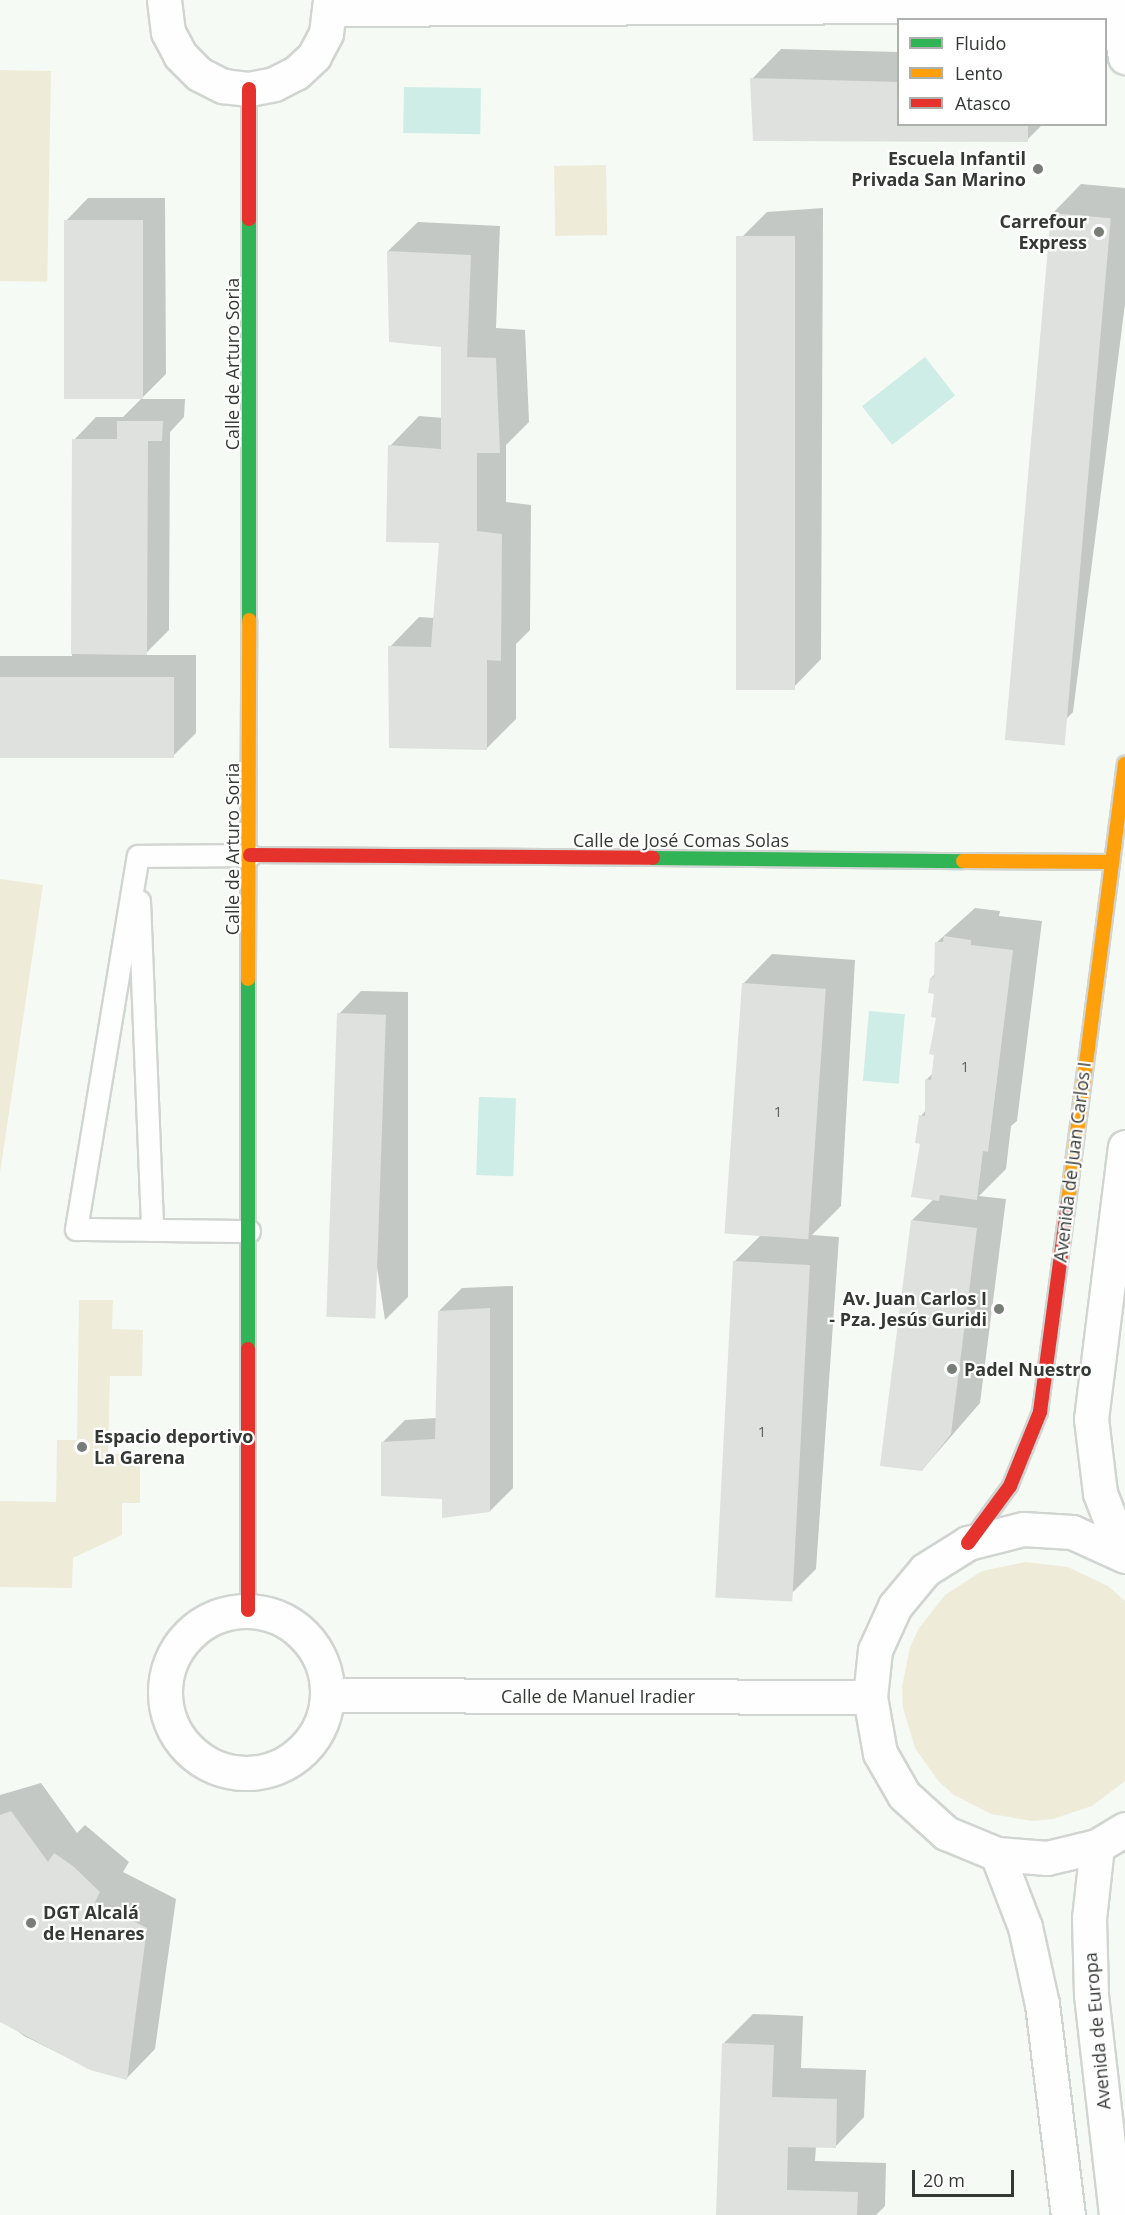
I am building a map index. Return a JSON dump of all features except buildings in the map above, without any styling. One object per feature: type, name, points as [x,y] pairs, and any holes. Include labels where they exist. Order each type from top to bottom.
[{"type":"street","points":[[164,0],[168,32],[180,55],[199,74],[215,82],[249,89],[281,81],[314,56],[326,33],[331,4],[1114,2],[1125,57]]},
{"type":"street","name":"Calle de Arturo Soria","points":[[248,1610],[249,89]]},
{"type":"street","name":"Avenida de Juan Carlos I","points":[[968,1543],[1010,1486],[1040,1412],[1125,764]]},
{"type":"street","name":"Calle de José Comas Solas","points":[[250,855],[1112,862]]},
{"type":"street","points":[[1124,1555],[1100,1493],[1091,1419],[1125,1147]]},
{"type":"street","points":[[1124,1555],[1072,1533],[1023,1529],[968,1543],[925,1570],[895,1606],[876,1650],[870,1697],[880,1753],[904,1795],[946,1833],[997,1854],[1047,1858],[1097,1846],[1125,1829]]},
{"type":"street","points":[[248,1610],[273,1615],[296,1627],[314,1646],[324,1669],[327,1695],[322,1722],[307,1746],[276,1766],[259,1772],[231,1772],[205,1762],[183,1744],[169,1721],[164,1693],[168,1667],[180,1644],[198,1625],[222,1614],[248,1610]]},
{"type":"street","name":"Calle de Manuel Iradier","points":[[327,1695],[870,1697]]},
{"type":"street","name":"Avenida de Europa","points":[[1097,1846],[1089,1918],[1090,1995],[1116,2215]]},
{"type":"street","points":[[997,1854],[1025,1927],[1042,2004],[1068,2215]]},
{"type":"lane","points":[[138,856],[250,855]]},
{"type":"lane","points":[[138,856],[152,1230]]},
{"type":"lane","points":[[138,856],[76,1229],[249,1231]]},
{"type":"shaded area","points":[[0,70],[51,71],[47,282],[0,281]]},
{"type":"shaded area","points":[[606,165],[607,235],[555,236],[554,166]]},
{"type":"shaded area","points":[[0,879],[43,885],[0,1173]]},
{"type":"shaded area","name":"Espacio deportivo La Garena","points":[[79,1300],[113,1300],[112,1329],[143,1330],[142,1376],[110,1376],[108,1454],[140,1454],[140,1503],[122,1503],[122,1535],[73,1558],[72,1588],[0,1587],[0,1501],[56,1502],[57,1440],[77,1440]]},
{"type":"shaded area","points":[[1025,1562],[1068,1567],[1108,1586],[1125,1601],[1125,1781],[1092,1806],[1053,1819],[1032,1821],[991,1814],[954,1795],[939,1782],[915,1748],[903,1708],[902,1687],[910,1647],[919,1628],[945,1595],[982,1571]]},
{"type":"water","points":[[404,87],[481,88],[480,134],[403,133]]},
{"type":"water","points":[[925,357],[955,396],[892,445],[862,406]]},
{"type":"water","points":[[869,1011],[905,1014],[899,1084],[863,1081]]},
{"type":"water","points":[[479,1097],[516,1098],[513,1176],[476,1175]]},
{"type":"traffic: fast","points":[[249,219],[249,620]]},
{"type":"traffic: fast","points":[[653,858],[963,861]]},
{"type":"traffic: fast","points":[[248,979],[248,1349]]},
{"type":"traffic: slow","points":[[248,979],[249,620]]},
{"type":"traffic: slow","points":[[1068,1202],[1125,764]]},
{"type":"traffic: slow","points":[[963,861],[1112,862]]},
{"type":"traffic: jam","points":[[249,89],[249,219]]},
{"type":"traffic: jam","points":[[250,855],[653,858]]},
{"type":"traffic: jam","points":[[968,1543],[1010,1486],[1040,1412],[1068,1202]]},
{"type":"traffic: jam","points":[[248,1349],[248,1610]]},
{"type":"place","name":"Escuela Infantil Privada San Marino","points":[[1038,169]]},
{"type":"place","name":"Carrefour Express","points":[[1099,232]]},
{"type":"place","name":"Av. Juan Carlos I - Pza. Jesús Guridi","points":[[999,1309]]},
{"type":"place","name":"Padel Nuestro","points":[[952,1369]]},
{"type":"place","name":"Espacio deportivo La Garena","points":[[82,1447]]},
{"type":"place","name":"DGT Alcalá de Henares","points":[[31,1923]]}]
